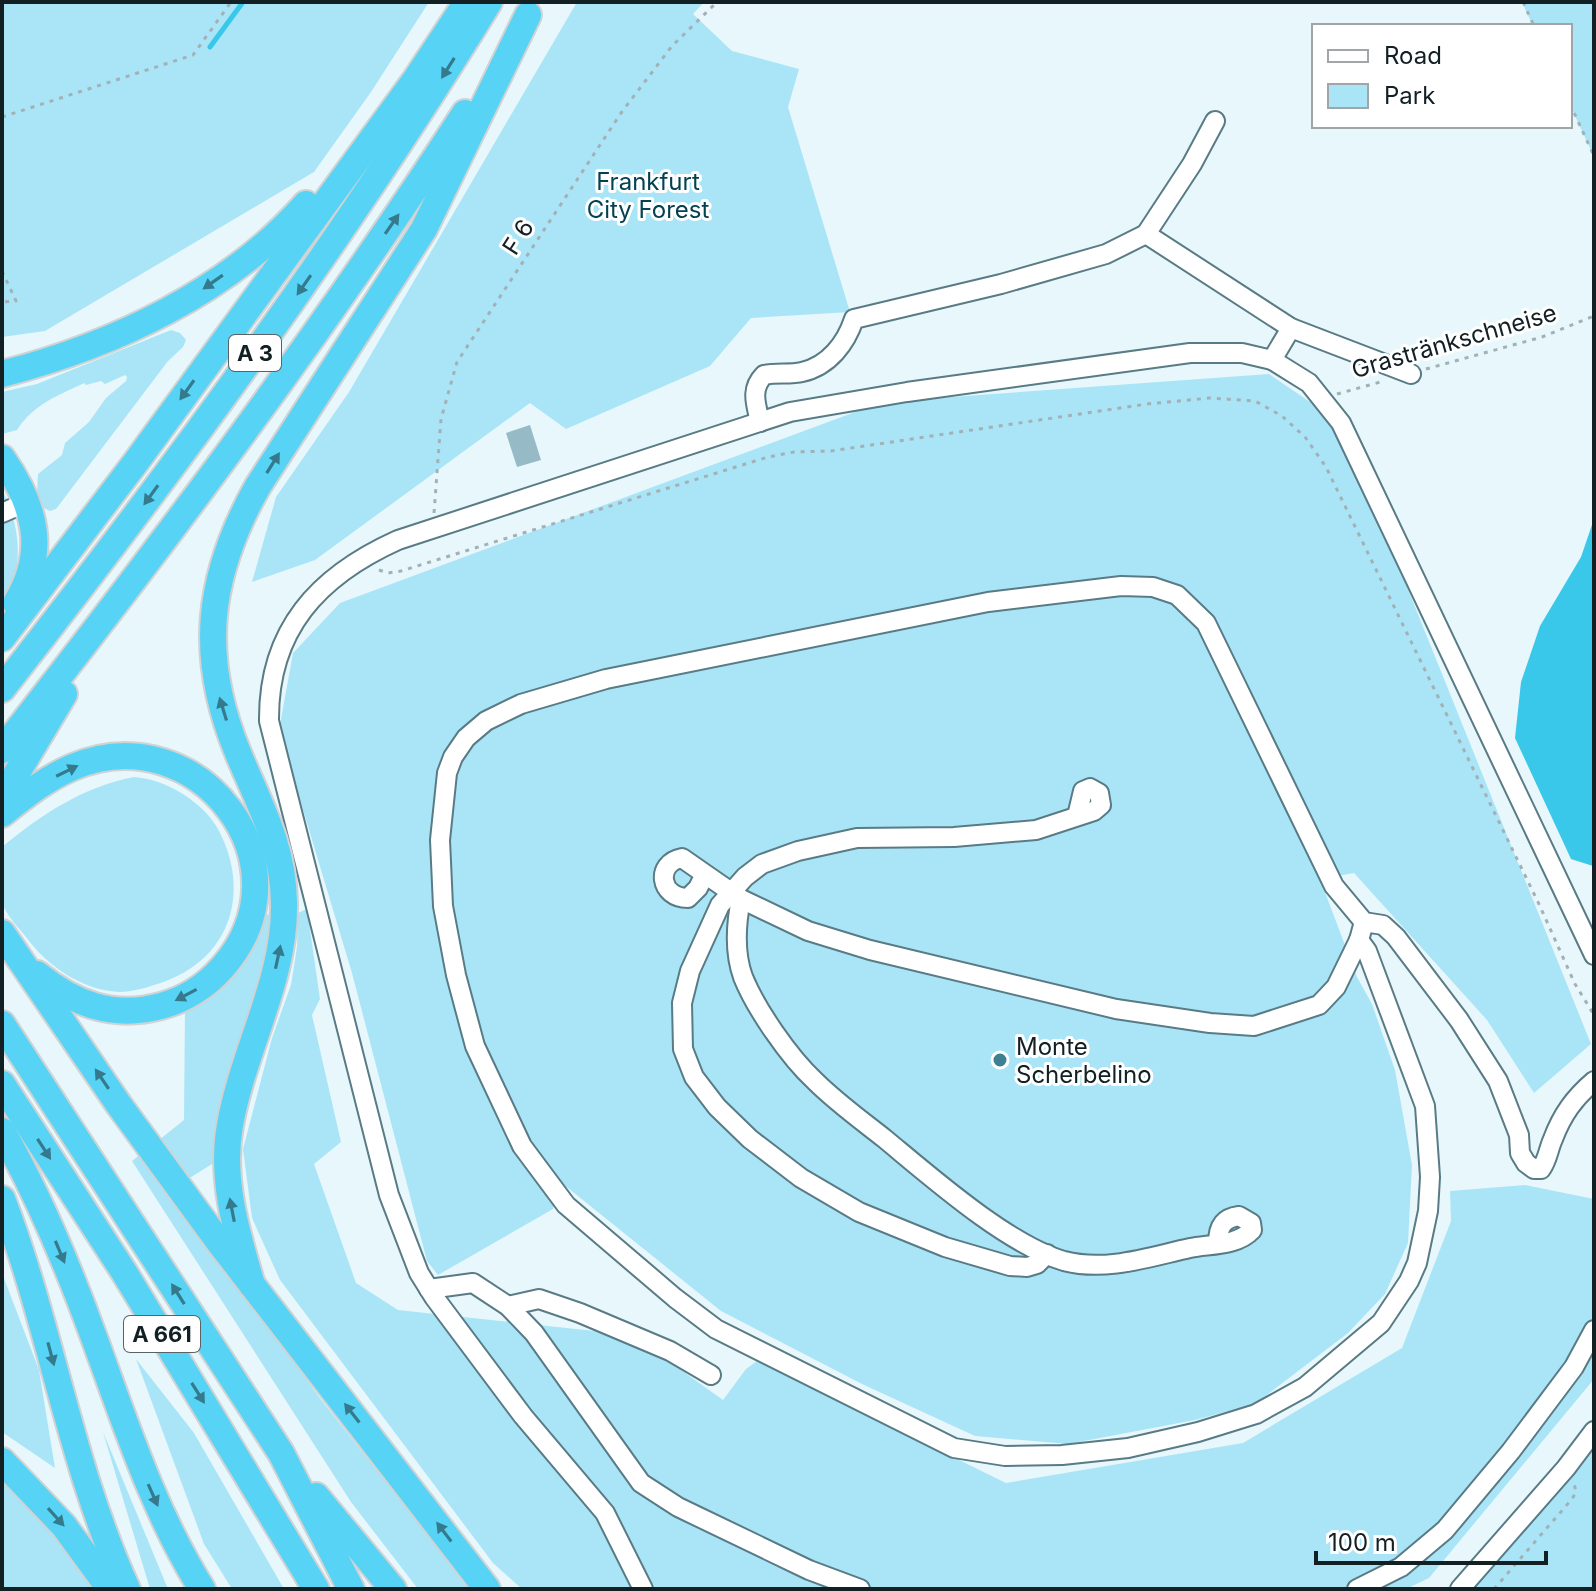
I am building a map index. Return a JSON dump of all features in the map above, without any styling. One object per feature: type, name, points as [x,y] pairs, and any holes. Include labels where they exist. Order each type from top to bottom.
[{"type":"highway","points":[[2,638],[136,462],[416,79],[467,2]]},
{"type":"highway","name":"A 3","points":[[2,689],[143,507],[266,339],[421,111],[489,2]]},
{"type":"highway","points":[[252,1285],[229,1194],[229,1128],[240,1080],[275,968],[283,928],[283,881],[273,831],[238,752],[216,684],[212,621],[221,569],[258,486],[424,229],[532,9]]},
{"type":"highway","name":"A 3","points":[[2,750],[261,410],[404,206],[532,9]]},
{"type":"highway","points":[[2,374],[94,346],[162,314],[199,292],[280,230],[373,135]]},
{"type":"highway","points":[[2,458],[21,486],[34,534],[33,560],[25,587],[2,625]]},
{"type":"highway","points":[[2,798],[116,604]]},
{"type":"highway","points":[[2,814],[40,785],[87,762],[122,756],[161,761],[202,781],[227,805],[247,841],[253,867],[254,898],[249,918],[231,957],[202,987],[169,1004],[138,1011],[92,1006],[56,989],[19,959]]},
{"type":"highway","points":[[2,933],[119,1105],[252,1285],[487,1589]]},
{"type":"highway","name":"A 661","points":[[2,1024],[281,1453],[351,1589]]},
{"type":"highway","name":"A 661","points":[[2,1084],[124,1272],[316,1589]]},
{"type":"highway","points":[[2,1131],[45,1216],[71,1277],[150,1489],[167,1527],[202,1589]]},
{"type":"highway","points":[[2,1199],[19,1244],[93,1505],[127,1589]]},
{"type":"highway","points":[[281,1453],[393,1589]]},
{"type":"highway","points":[[2,1461],[64,1526],[110,1589]]},
{"type":"lane","points":[[760,422],[754,396],[755,384],[764,375],[800,373],[817,367],[839,349],[849,335],[854,319],[1001,284],[1106,254],[1146,234],[1192,164],[1215,121]]},
{"type":"lane","points":[[1146,234],[1291,328],[1411,374]]},
{"type":"lane","points":[[1272,360],[1291,328]]},
{"type":"lane","points":[[643,1589],[605,1513],[589,1490],[523,1416],[429,1289],[419,1273],[389,1195],[269,721],[271,677],[286,635],[317,593],[365,556],[398,540],[790,412],[907,392],[1190,353],[1242,353],[1272,360],[1309,383],[1341,423],[1594,955]]},
{"type":"lane","points":[[2,513],[27,502]]},
{"type":"lane","points":[[1121,586],[1153,587],[1177,595],[1206,623],[1334,886],[1361,931],[1425,1106],[1429,1135],[1429,1188],[1423,1239],[1409,1281],[1381,1323],[1305,1387],[1256,1414],[1198,1432],[1128,1448],[1062,1455],[1005,1456],[954,1448],[716,1329],[566,1205],[522,1146],[475,1046],[456,975],[443,906],[440,840],[447,773],[466,738],[486,721],[521,704],[606,679],[988,602],[1121,586]]},
{"type":"lane","points":[[1077,816],[1036,830],[954,837],[857,838],[798,851],[762,864],[745,877],[737,896],[737,951],[743,975],[762,1015],[813,1080],[937,1182],[992,1222],[1047,1254],[1090,1265],[1113,1264],[1218,1243]]},
{"type":"lane","points":[[705,874],[737,896],[808,931],[978,978],[1116,1009],[1254,1026],[1319,1005],[1336,987],[1361,931]]},
{"type":"lane","points":[[737,896],[720,905],[709,925],[690,971],[682,1003],[683,1049],[694,1077],[717,1107],[750,1139],[801,1178],[859,1212],[945,1247],[1010,1266],[1037,1264],[1047,1254]]},
{"type":"lane","points":[[1361,931],[1383,925],[1396,937],[1466,1030],[1498,1081],[1519,1135],[1520,1153],[1534,1169],[1541,1169],[1548,1160],[1563,1115],[1594,1081]]},
{"type":"lane","points":[[429,1289],[473,1283],[508,1306],[534,1333],[641,1483],[691,1513],[809,1570],[860,1589]]},
{"type":"lane","points":[[508,1306],[539,1299],[670,1351],[711,1375]]},
{"type":"lane","points":[[1357,1589],[1401,1567],[1445,1530],[1511,1451],[1574,1367],[1594,1330]]},
{"type":"lane","points":[[1460,1589],[1566,1468],[1594,1431]]},
{"type":"path","points":[[2,117],[193,55],[231,2]]},
{"type":"path","points":[[708,11],[711,2]]},
{"type":"path","name":"F 6","points":[[433,529],[441,419],[457,362],[621,113],[672,46],[717,2]]},
{"type":"path","points":[[1523,2],[1533,24]]},
{"type":"path","points":[[1572,108],[1594,156]]},
{"type":"path","points":[[2,271],[16,301],[2,302]]},
{"type":"path","name":"Grastränkschneise","points":[[1323,398],[1542,337],[1594,316]]},
{"type":"path","points":[[365,556],[374,568],[388,573],[401,571],[768,457],[794,452],[831,451],[1147,404],[1210,398],[1255,401],[1282,416],[1305,437],[1326,467],[1575,984],[1594,1015]]},
{"type":"path","points":[[1494,1589],[1572,1499],[1576,1492],[1575,1485],[1566,1468]]},
{"type":"green space","points":[[2,2],[429,2],[314,172],[45,331],[2,337]]},
{"type":"green space","name":"Frankfurt City Forest","points":[[577,2],[704,2],[693,14],[732,51],[799,69],[788,107],[850,312],[751,318],[710,366],[566,429],[530,403],[315,560],[252,582],[276,497],[349,392]]},
{"type":"green space","points":[[1522,2],[1594,2],[1594,157],[1572,109],[1572,24],[1532,24]]},
{"type":"green space","points":[[171,330],[180,333],[186,340],[183,347],[168,361],[56,509],[50,511],[44,508],[37,493],[38,474],[62,455],[65,443],[89,422],[106,398],[127,377],[125,375],[105,384],[101,381],[84,383],[39,407],[17,430],[2,434],[2,392],[37,384]]},
{"type":"green space","points":[[1269,374],[1341,423],[1591,1044],[1534,1093],[1487,1020],[1354,873],[1320,879],[1357,977],[1372,1004],[1395,1070],[1412,1165],[1408,1243],[1385,1294],[1348,1333],[1255,1404],[1195,1420],[1068,1444],[975,1436],[862,1384],[721,1311],[558,1180],[553,1209],[438,1275],[427,1261],[352,973],[279,730],[293,653],[340,603],[882,402]]},
{"type":"green space","points":[[2,490],[13,518],[18,548],[14,578],[2,606]]},
{"type":"green space","points":[[134,777],[159,782],[183,794],[213,821],[228,854],[233,876],[233,898],[229,919],[220,938],[188,970],[166,981],[119,992],[92,987],[66,975],[44,958],[16,925],[2,902],[2,847],[64,803],[97,788]]},
{"type":"green space","points":[[307,909],[320,999],[312,1015],[341,1142],[314,1164],[356,1283],[398,1310],[632,1335],[723,1400],[746,1369],[757,1361],[1006,1483],[1243,1443],[1402,1348],[1451,1221],[1450,1191],[1525,1185],[1594,1199],[1594,1379],[1429,1578],[1406,1589],[522,1589],[493,1563],[280,1280],[252,1218],[243,1149],[272,1038],[291,985],[298,913]]},
{"type":"green space","points":[[275,914],[220,1159],[188,1179],[159,1140],[184,1120],[185,1008],[262,915]]},
{"type":"green space","points":[[143,1152],[319,1397],[470,1589],[418,1589],[351,1502],[132,1161]]},
{"type":"green space","points":[[2,1273],[39,1370],[55,1468],[2,1432]]},
{"type":"green space","points":[[136,1359],[194,1433],[284,1589],[232,1589],[204,1544]]},
{"type":"green space","points":[[1594,1430],[1594,1589],[1457,1589]]},
{"type":"green space","points":[[103,1432],[168,1589],[150,1589]]},
{"type":"green space","points":[[2,1474],[19,1489],[101,1589],[2,1589]]},
{"type":"water","points":[[1594,519],[1593,866],[1571,859],[1515,738],[1521,682],[1540,626],[1581,557]]},
{"type":"building","points":[[530,425],[541,460],[517,467],[506,433]]},
{"type":"waterway","points":[[210,47],[243,2]]},
{"type":"place","name":"Monte Scherbelino","points":[[1000,1060]]}]
